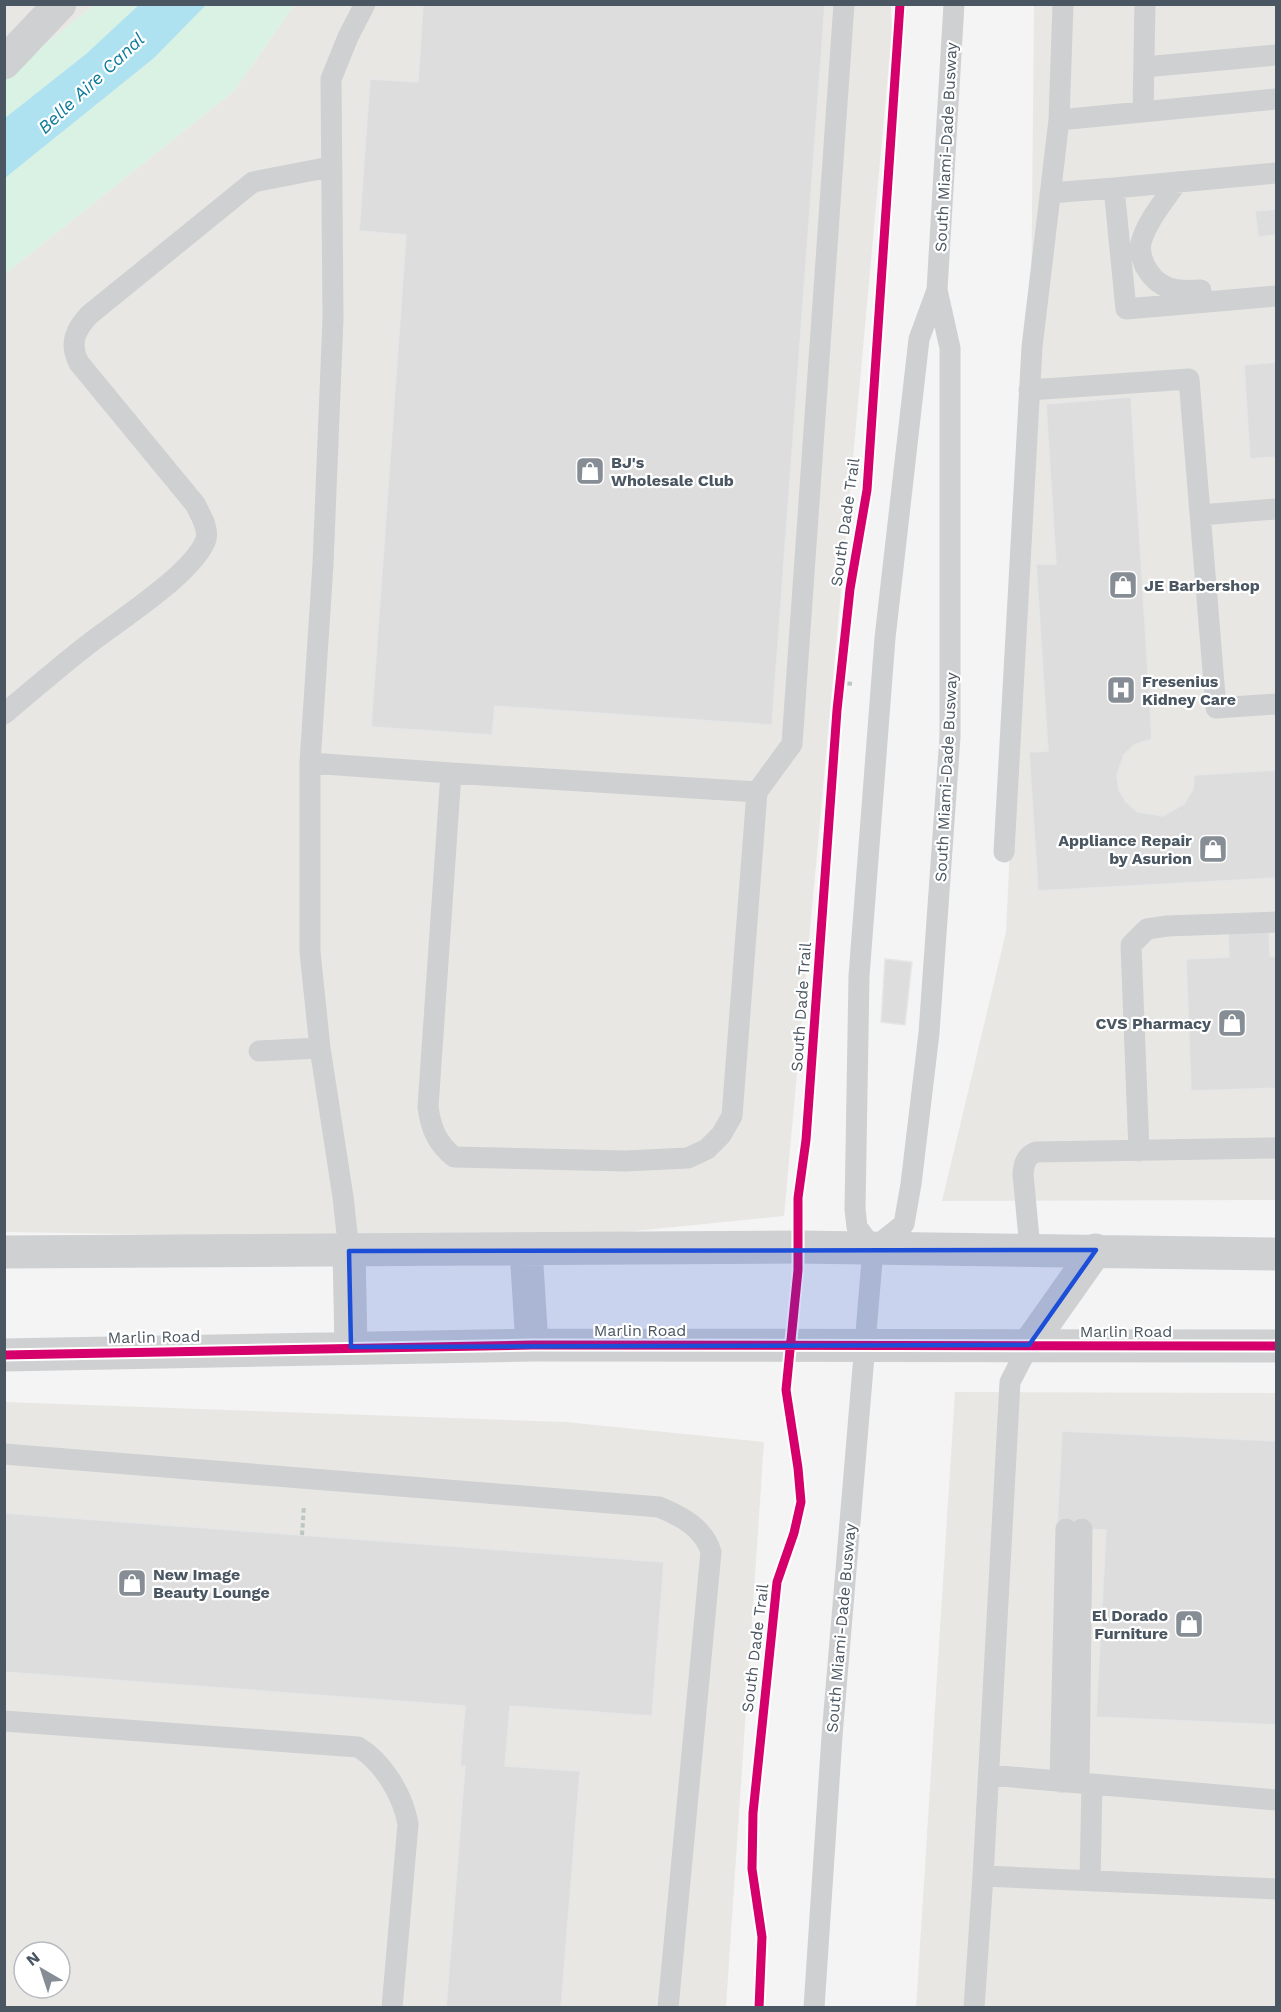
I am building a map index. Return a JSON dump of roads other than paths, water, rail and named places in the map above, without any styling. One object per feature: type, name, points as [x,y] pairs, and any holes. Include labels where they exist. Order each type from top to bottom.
[{"type":"street","points":[[4,63],[60,4]]},
{"type":"street","points":[[4,1252],[1030,1249],[1276,1254]]},
{"type":"street","points":[[526,1250],[532,1345]]},
{"type":"street","points":[[1029,1345],[1096,1250]]},
{"type":"street","points":[[349,1251],[351,1347]]},
{"type":"street","name":"Marlin Road","points":[[4,1355],[532,1345],[865,1343],[1276,1346]]},
{"type":"lane","points":[[349,1251],[320,1048],[310,952],[310,763],[323,564],[333,318],[331,80],[348,37],[365,4]]},
{"type":"lane","points":[[451,773],[428,1107],[435,1136],[454,1157],[625,1161],[688,1158],[707,1149],[721,1135],[732,1116],[757,792],[792,744],[844,4]]},
{"type":"lane","name":"South Miami-Dade Busway","points":[[873,1249],[904,1224],[911,1184],[929,1033],[950,737],[950,348],[938,290],[954,4]]},
{"type":"lane","points":[[1004,852],[1029,390],[1059,120],[1063,4]]},
{"type":"lane","points":[[1143,110],[1145,4]]},
{"type":"lane","points":[[1144,67],[1276,55]]},
{"type":"lane","points":[[1059,120],[1143,110],[1276,99]]},
{"type":"lane","points":[[4,714],[86,645],[181,573],[197,555],[207,537],[203,520],[195,504],[79,363],[73,342],[79,326],[89,315],[253,182],[330,167]]},
{"type":"lane","points":[[1050,193],[1276,172]]},
{"type":"lane","points":[[1177,182],[1140,245],[1142,260],[1150,276],[1162,286],[1179,292],[1276,282]]},
{"type":"lane","points":[[1114,188],[1126,309],[1276,296]]},
{"type":"lane","name":"South Miami-Dade Busway","points":[[814,2007],[873,1249],[857,1227],[855,1209],[859,976],[885,638],[919,339],[938,290]]},
{"type":"lane","points":[[1029,390],[1189,379],[1216,708],[1276,704]]},
{"type":"lane","points":[[1200,514],[1276,509]]},
{"type":"lane","points":[[310,763],[757,792]]},
{"type":"lane","points":[[1139,1151],[1131,945],[1147,929],[1167,926],[1276,922]]},
{"type":"lane","points":[[259,1051],[320,1048]]},
{"type":"lane","points":[[1030,1249],[1023,1174],[1029,1155],[1036,1152],[1276,1148]]},
{"type":"lane","points":[[974,2007],[1010,1382],[1029,1345]]},
{"type":"lane","points":[[4,1454],[659,1508],[691,1524],[704,1537],[711,1552],[668,2007]]},
{"type":"lane","points":[[1074,1529],[1077,1783],[1090,1881]]},
{"type":"lane","points":[[4,1721],[358,1747],[368,1753],[400,1798],[408,1824],[392,2007]]},
{"type":"lane","points":[[989,1775],[1276,1800]]},
{"type":"lane","points":[[983,1876],[1276,1889]]},
{"type":"water","name":"Belle Aire Canal","points":[[140,4],[206,5],[154,58],[5,178],[5,118],[86,54]]},
{"type":"place","name":"BJ's Wholesale Club","points":[[590,471]]},
{"type":"place","name":"JE Barbershop","points":[[1123,585]]},
{"type":"place","name":"Fresenius Kidney Care","points":[[1121,690]]},
{"type":"place","name":"Appliance Repair by Asurion","points":[[1213,849]]},
{"type":"place","name":"CVS Pharmacy","points":[[1232,1023]]},
{"type":"place","name":"New Image Beauty Lounge","points":[[132,1583]]},
{"type":"place","name":"El Dorado Furniture","points":[[1189,1624]]}]
